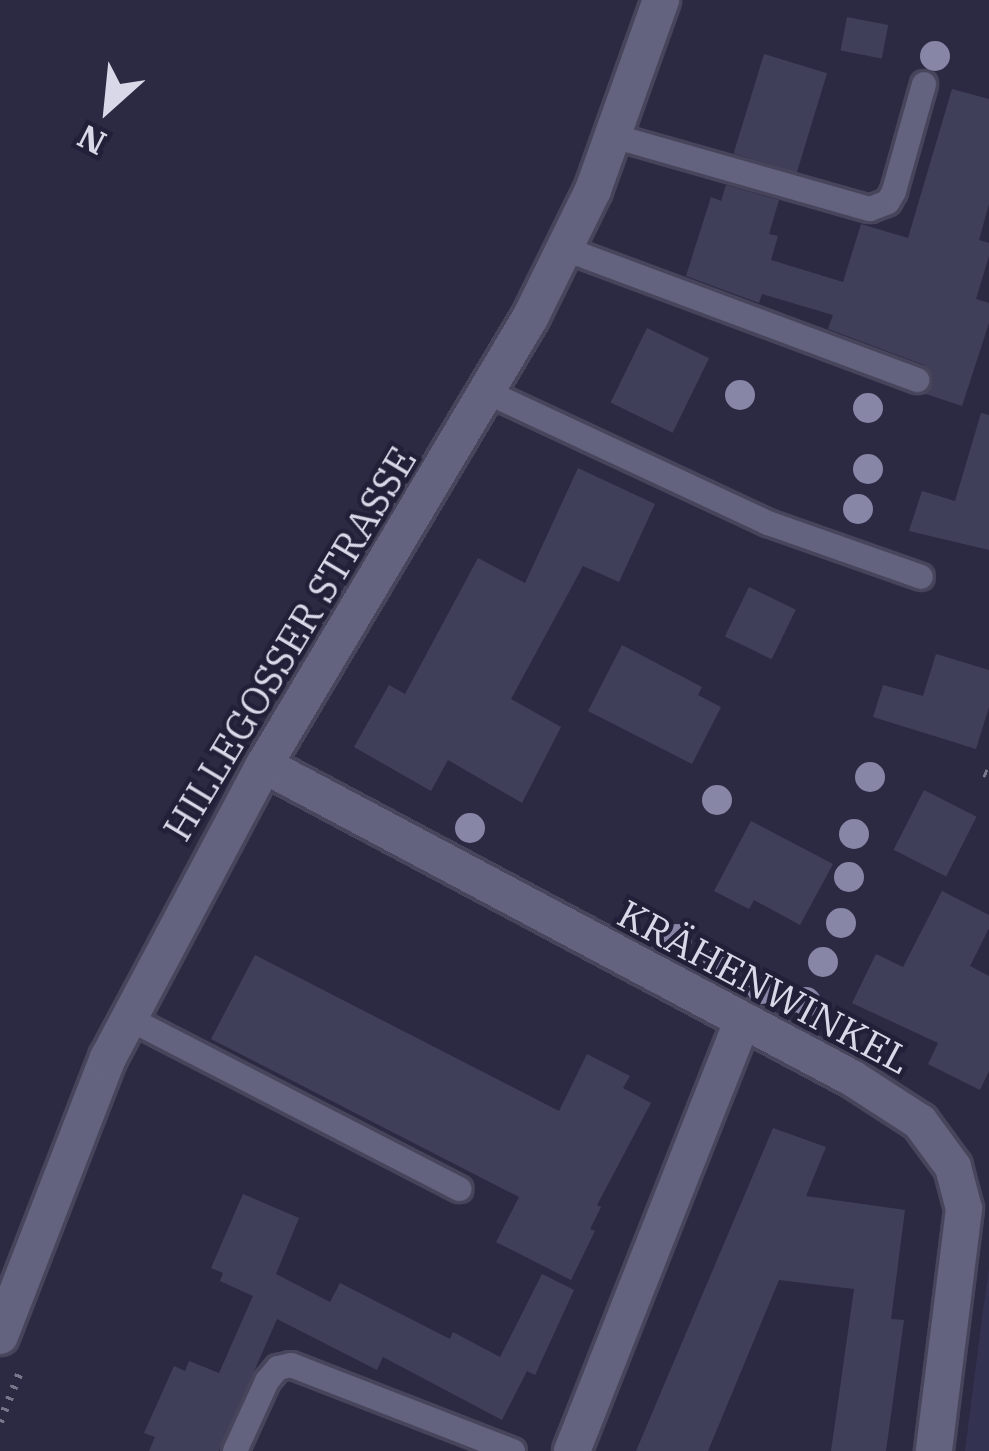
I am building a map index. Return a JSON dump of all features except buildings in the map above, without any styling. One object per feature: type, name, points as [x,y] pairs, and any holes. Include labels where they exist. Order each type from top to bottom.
[{"type":"street","name":"HILLEGOSSER STRASSE","points":[[0,1336],[128,1018],[264,766],[489,393],[566,249],[613,136],[661,0]]},
{"type":"street","name":"KRÄHENWINKEL","points":[[264,766],[896,1104],[920,1122],[953,1167],[964,1209],[934,1451]]},
{"type":"street","points":[[572,1451],[742,1022]]},
{"type":"lane","points":[[613,136],[870,209],[888,202],[894,191],[924,84]]},
{"type":"lane","points":[[566,249],[917,380]]},
{"type":"lane","points":[[489,393],[769,523],[921,577]]},
{"type":"lane","points":[[128,1018],[459,1190]]},
{"type":"lane","points":[[235,1451],[266,1381],[278,1368],[291,1364],[513,1451]]},
{"type":"shaded area","points":[[989,1269],[989,1451],[965,1451],[983,1310]]}]
